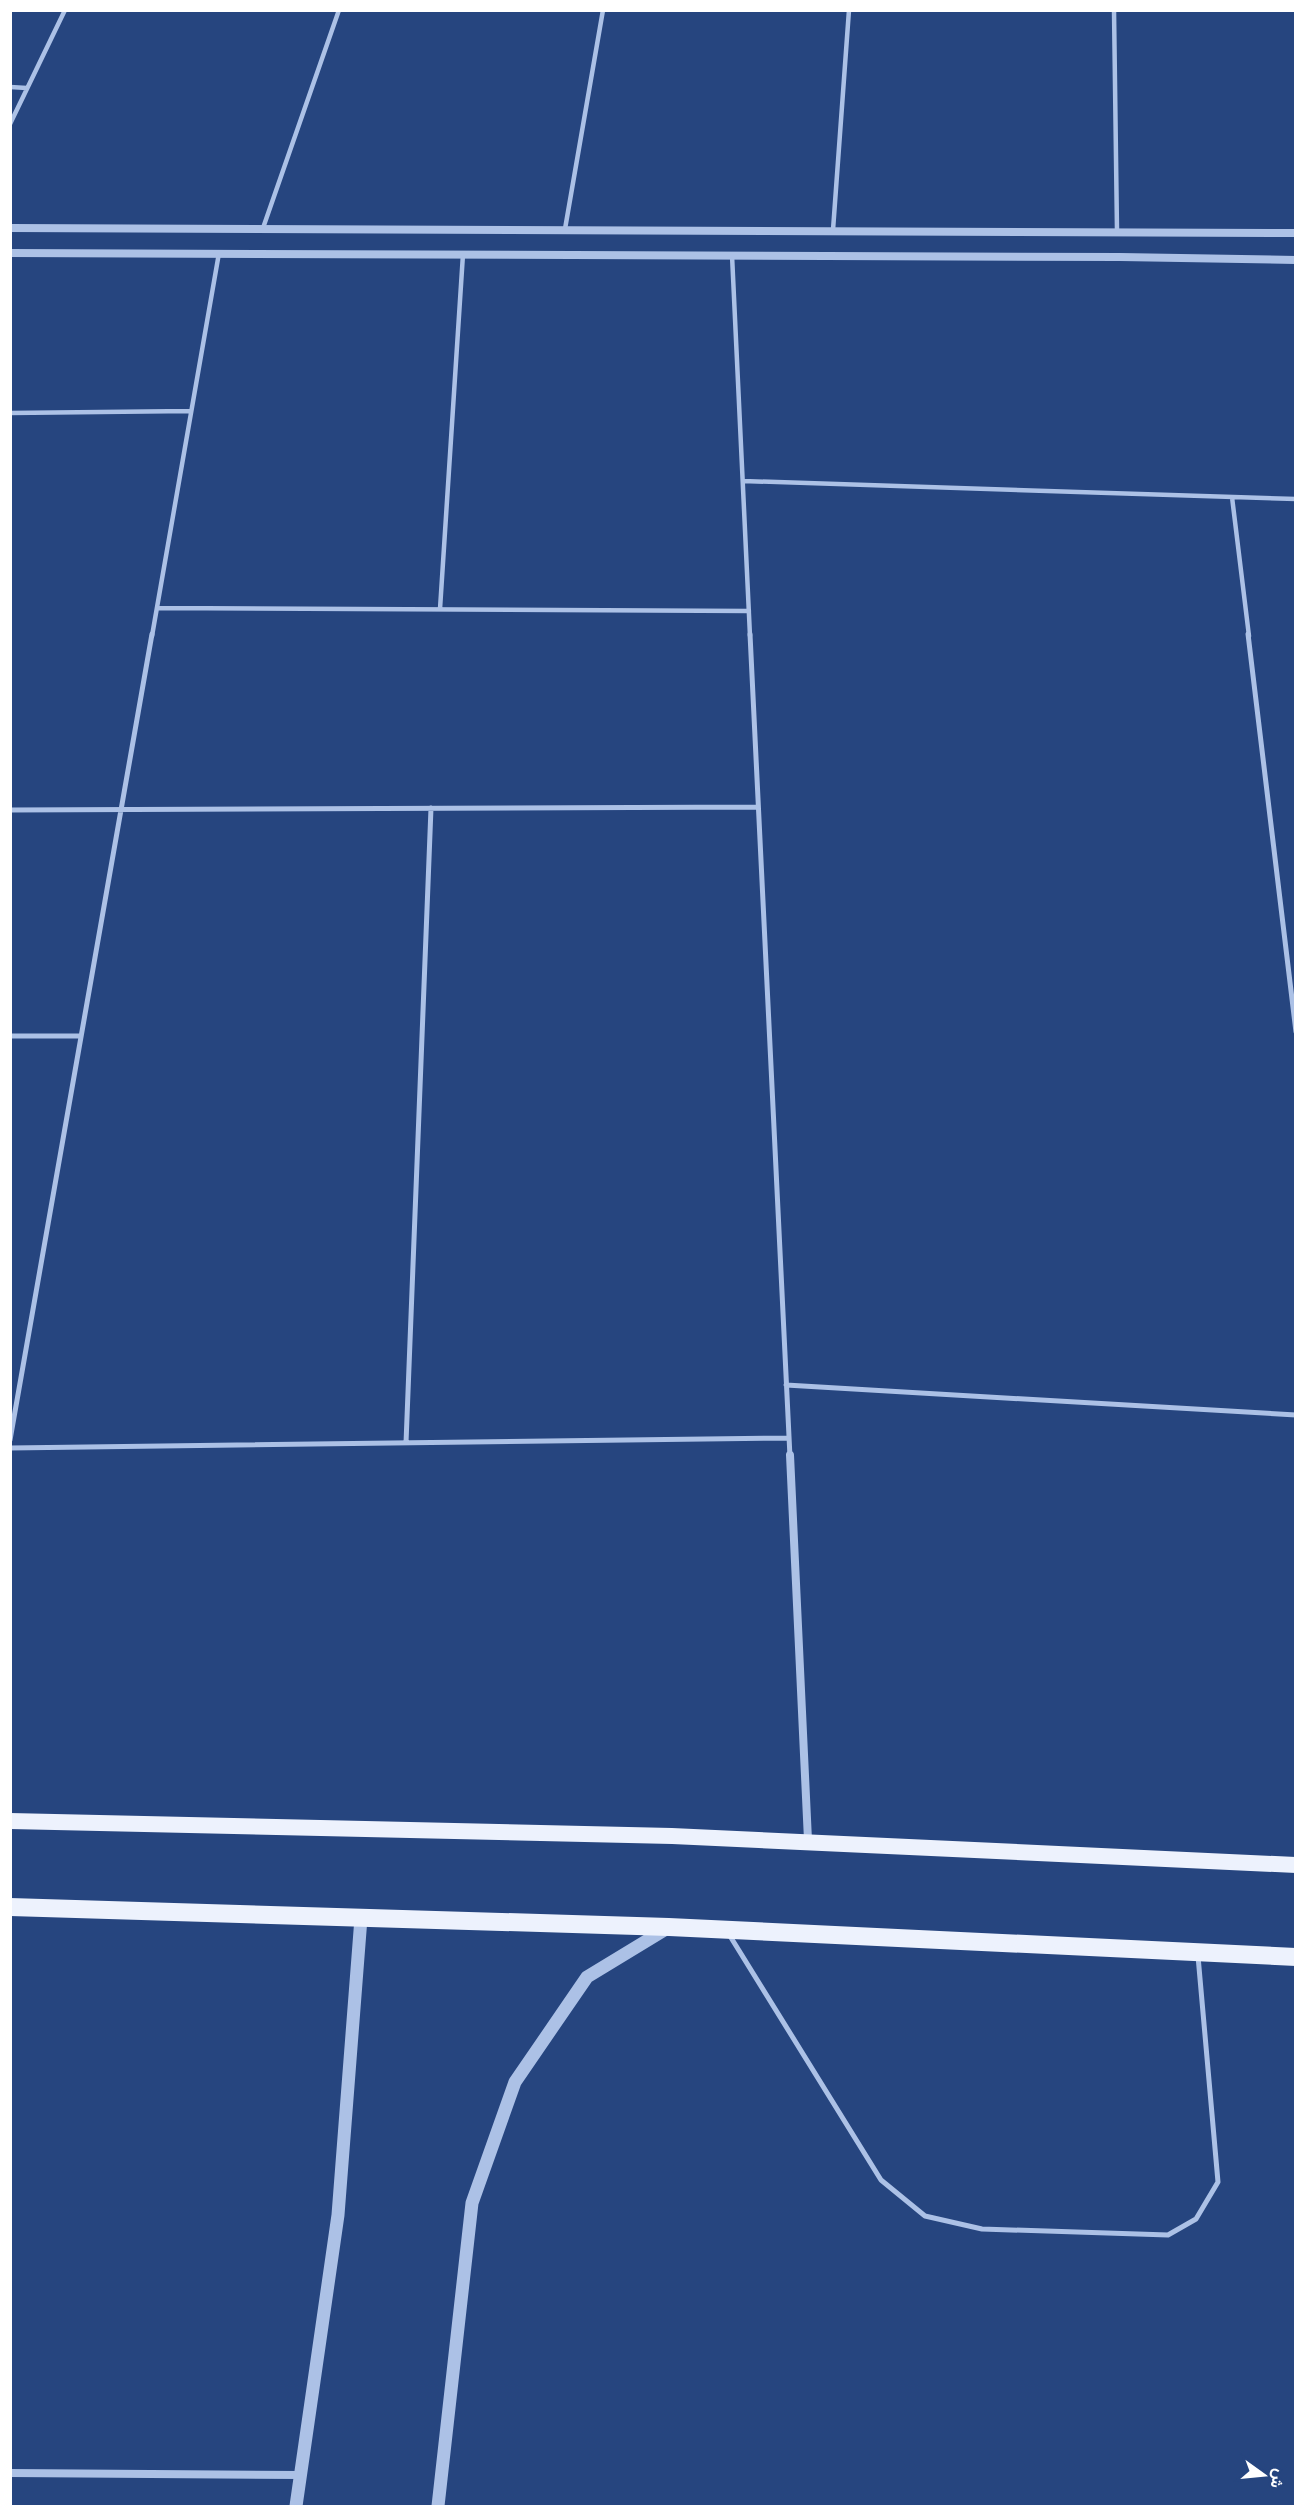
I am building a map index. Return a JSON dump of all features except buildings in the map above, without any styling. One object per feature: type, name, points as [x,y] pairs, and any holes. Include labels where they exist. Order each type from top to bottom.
[{"type":"main road","points":[[10,1821],[672,1836],[1296,1865]]},
{"type":"main road","points":[[10,1907],[669,1927],[1296,1957]]},
{"type":"street","points":[[10,124],[65,10]]},
{"type":"street","points":[[263,228],[339,10]]},
{"type":"street","points":[[565,229],[603,10]]},
{"type":"street","points":[[832,230],[849,10]]},
{"type":"street","points":[[1114,10],[1117,231]]},
{"type":"street","points":[[10,87],[27,88]]},
{"type":"street","points":[[10,228],[1296,233]]},
{"type":"street","points":[[10,253],[732,255],[1296,260]]},
{"type":"street","points":[[10,1440],[219,253]]},
{"type":"street","points":[[440,609],[463,254]]},
{"type":"street","points":[[732,255],[808,1842]]},
{"type":"street","points":[[10,413],[191,411]]},
{"type":"street","points":[[743,481],[1296,500]]},
{"type":"street","points":[[1232,497],[1296,1031]]},
{"type":"street","points":[[157,608],[749,610]]},
{"type":"street","points":[[10,810],[758,807]]},
{"type":"street","points":[[406,1443],[430,808]]},
{"type":"street","points":[[10,1036],[81,1036]]},
{"type":"street","points":[[786,1385],[1296,1415]]},
{"type":"street","points":[[10,1448],[789,1438]]},
{"type":"street","points":[[297,2506],[338,2215],[360,1918]]},
{"type":"street","points":[[438,2506],[472,2203],[515,2082],[587,1977],[669,1927]]},
{"type":"street","points":[[10,2473],[301,2475]]},
{"type":"lane","points":[[727,1931],[880,2180],[925,2216],[982,2229],[1168,2235],[1196,2219],[1218,2182],[1198,1952]]}]
